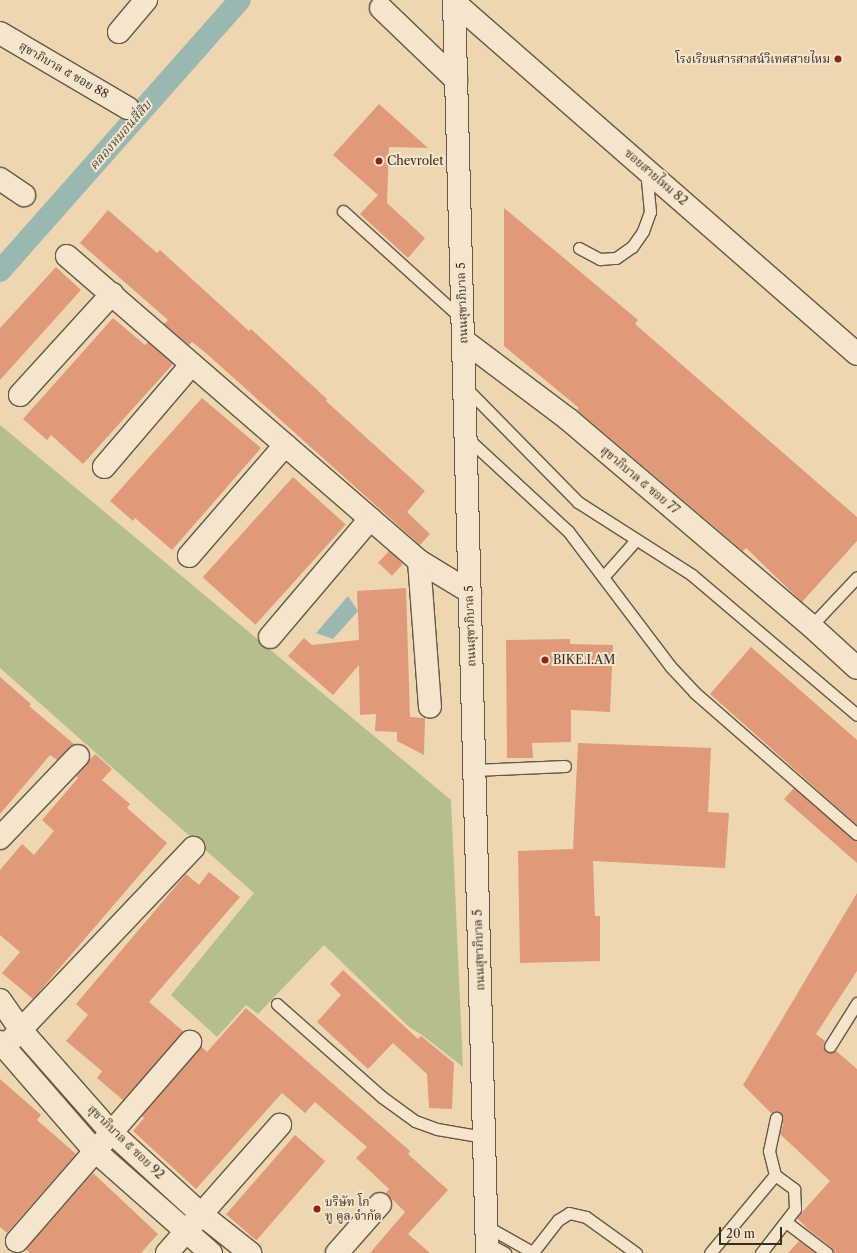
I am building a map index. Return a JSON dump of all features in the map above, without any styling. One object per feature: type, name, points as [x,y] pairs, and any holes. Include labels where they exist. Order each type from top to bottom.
[{"type":"street","points":[[119,32],[146,0]]},
{"type":"street","name":"ถนนสุขาภิบาล 5","points":[[454,1],[484,1137],[491,1244]]},
{"type":"street","name":"ซอยสายไหม 82","points":[[454,1],[857,354]]},
{"type":"street","points":[[381,8],[456,80]]},
{"type":"street","name":"สุขาภิบาล ๕ ซอย 88","points":[[0,33],[128,108]]},
{"type":"street","points":[[0,179],[24,195]]},
{"type":"street","points":[[67,256],[419,562],[470,592]]},
{"type":"street","points":[[20,396],[112,294]]},
{"type":"street","name":"สุขาภิบาล ๕ ซอย 77","points":[[463,340],[568,419],[811,626],[857,668]]},
{"type":"street","points":[[104,466],[192,364]]},
{"type":"street","points":[[189,556],[285,445]]},
{"type":"street","points":[[270,637],[370,519]]},
{"type":"street","points":[[419,562],[430,707]]},
{"type":"street","points":[[0,838],[78,756]]},
{"type":"street","points":[[193,848],[1,1047],[94,1150],[211,1253]]},
{"type":"street","name":"สุขาภิบาล ๕ ซอย 92","points":[[0,1000],[20,1029],[110,1131],[201,1214],[250,1253]]},
{"type":"street","points":[[17,1241],[110,1131],[190,1042]]},
{"type":"street","points":[[167,1253],[280,1125]]},
{"type":"street","points":[[337,1253],[380,1204]]},
{"type":"lane","points":[[579,248],[600,259],[616,258],[632,247],[643,231],[650,212],[646,168]]},
{"type":"lane","points":[[343,211],[462,318]]},
{"type":"lane","points":[[464,386],[578,502],[692,574],[857,716]]},
{"type":"lane","points":[[465,437],[568,531],[670,666],[694,692],[857,834]]},
{"type":"lane","points":[[603,577],[636,540]]},
{"type":"lane","points":[[811,626],[857,578]]},
{"type":"lane","points":[[474,770],[566,766]]},
{"type":"lane","points":[[830,1046],[857,1003]]},
{"type":"lane","points":[[277,1004],[382,1097],[415,1121],[438,1129],[484,1137]]},
{"type":"lane","points":[[761,1253],[795,1209],[794,1189],[776,1175],[769,1152],[776,1118]]},
{"type":"lane","points":[[710,1253],[776,1175]]},
{"type":"lane","points":[[491,1244],[534,1253],[558,1220],[569,1213],[586,1217],[636,1253]]},
{"type":"lane","points":[[786,1222],[827,1253]]},
{"type":"green space","points":[[0,425],[451,800],[463,1067],[422,1035],[409,1027],[324,945],[258,1014],[246,1005],[217,1037],[171,995],[254,893],[0,668]]},
{"type":"water","points":[[348,596],[358,611],[333,639],[316,633]]},
{"type":"building","points":[[379,104],[428,148],[389,147],[387,203],[425,238],[408,258],[360,214],[378,195],[333,155]]},
{"type":"building","points":[[504,208],[638,320],[635,324],[857,517],[857,541],[802,602],[746,548],[743,551],[577,410],[579,408],[504,346]]},
{"type":"building","points":[[108,210],[157,253],[160,250],[249,331],[251,329],[327,399],[326,401],[425,491],[407,512],[430,534],[420,545],[207,354],[192,342],[189,345],[164,324],[168,320],[80,243]]},
{"type":"building","points":[[56,267],[81,290],[0,380],[0,328]]},
{"type":"building","points":[[113,318],[145,345],[148,342],[173,364],[83,464],[51,435],[47,440],[23,419]]},
{"type":"building","points":[[202,398],[261,448],[172,550],[135,518],[133,521],[110,501]]},
{"type":"building","points":[[293,477],[346,525],[255,625],[203,577]]},
{"type":"building","points":[[389,551],[403,564],[392,576],[378,563]]},
{"type":"building","points":[[406,588],[410,717],[425,718],[424,755],[397,741],[397,732],[375,731],[376,714],[360,715],[359,665],[333,695],[288,656],[304,638],[312,645],[359,640],[357,591]]},
{"type":"building","points":[[570,639],[570,644],[613,645],[610,712],[571,710],[571,742],[532,743],[533,758],[507,758],[506,640]]},
{"type":"building","points":[[751,647],[857,740],[857,825],[710,694]]},
{"type":"building","points":[[0,677],[31,704],[29,706],[74,744],[57,760],[50,755],[0,814]]},
{"type":"building","points":[[578,743],[711,748],[708,812],[729,813],[725,868],[593,861],[595,916],[600,916],[600,961],[520,963],[518,851],[573,849]]},
{"type":"building","points":[[95,754],[112,769],[102,780],[130,804],[127,808],[167,843],[33,999],[2,973],[20,952],[0,935],[0,870],[22,844],[34,855],[54,831],[42,820],[78,778],[76,776]]},
{"type":"building","points":[[794,788],[857,841],[857,863],[784,799]]},
{"type":"building","points":[[209,872],[240,897],[149,1002],[184,1032],[123,1100],[97,1078],[102,1071],[66,1041],[88,1015],[76,1004],[186,874],[199,885]]},
{"type":"building","points":[[857,893],[857,971],[816,1034],[825,1041],[823,1046],[826,1052],[835,1050],[857,1069],[857,1253],[834,1253],[831,1247],[809,1230],[797,1218],[830,1181],[780,1134],[783,1125],[781,1113],[771,1113],[743,1085]]},
{"type":"building","points":[[343,970],[418,1039],[421,1036],[454,1063],[452,1109],[429,1108],[427,1074],[393,1043],[368,1069],[317,1022],[341,995],[330,984]]},
{"type":"building","points":[[246,1008],[410,1151],[408,1154],[448,1190],[408,1234],[430,1253],[370,1253],[405,1212],[386,1193],[389,1189],[356,1158],[367,1147],[315,1102],[305,1113],[282,1093],[196,1189],[133,1131],[144,1118],[142,1116],[201,1046],[207,1052]]},
{"type":"building","points":[[0,1079],[41,1115],[37,1120],[76,1154],[7,1233],[0,1227]]},
{"type":"building","points":[[295,1135],[325,1161],[256,1240],[226,1214]]},
{"type":"building","points":[[93,1173],[158,1234],[141,1253],[30,1253],[26,1249]]},
{"type":"building","points":[[799,1241],[815,1253],[788,1253]]},
{"type":"waterway","name":"คลองหมอนสี่สิบ","points":[[0,271],[240,0]]},
{"type":"place","name":"โรงเรียนสารสาสน์วิเทศสายไหม","points":[[838,59]]},
{"type":"place","name":"Chevrolet","points":[[379,161]]},
{"type":"place","name":"BIKE.I.AM","points":[[545,660]]},
{"type":"place","name":"บริษัท โก ทู คูล จำกัด","points":[[317,1209]]}]
